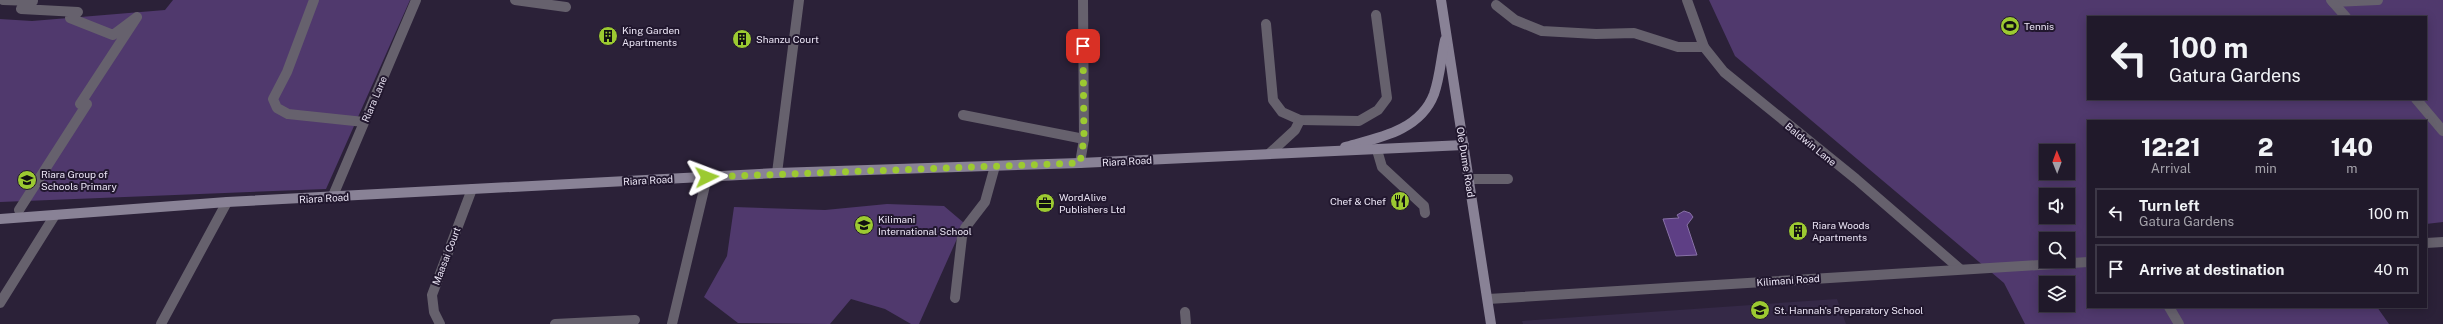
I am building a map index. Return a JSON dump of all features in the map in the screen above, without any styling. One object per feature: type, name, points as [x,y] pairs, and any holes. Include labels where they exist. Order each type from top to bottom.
[{"type":"street","points":[[3,0],[32,1],[21,9],[78,12],[70,18],[113,35],[137,17],[80,104],[87,104],[19,210]]},
{"type":"street","points":[[314,0],[289,65],[273,99],[277,108],[288,114],[364,122]]},
{"type":"street","name":"Riara Lane","points":[[332,198],[416,0]]},
{"type":"street","points":[[515,0],[566,7]]},
{"type":"street","points":[[777,173],[799,0]]},
{"type":"street","points":[[1080,163],[1084,139],[1083,0]]},
{"type":"street","name":"Ole Dume Road","points":[[1441,0],[1491,324]]},
{"type":"street","name":"Baldwin Lane","points":[[1687,0],[1704,47],[1724,72],[1856,179],[1960,269]]},
{"type":"street","points":[[2332,1],[2378,0]]},
{"type":"street","points":[[2332,1],[2345,16]]},
{"type":"street","points":[[1496,5],[1515,20],[1542,31],[1596,34],[1634,33],[1678,47],[1704,47]]},
{"type":"street","points":[[1266,24],[1273,100],[1282,112],[1300,120],[1359,121],[1378,110],[1387,98],[1376,15]]},
{"type":"street","points":[[1332,151],[1390,134],[1414,121],[1427,108],[1431,98],[1446,34]]},
{"type":"street","points":[[2417,100],[2443,131]]},
{"type":"street","points":[[963,115],[1084,139]]},
{"type":"street","points":[[1270,153],[1295,130],[1300,120]]},
{"type":"street","name":"Riara Road","points":[[0,219],[227,202],[332,198],[777,173],[1080,163],[1464,145]]},
{"type":"street","points":[[1377,150],[1382,167],[1424,206],[1425,213]]},
{"type":"street","points":[[955,298],[962,237],[965,228],[985,202],[995,166]]},
{"type":"street","points":[[672,324],[707,177]]},
{"type":"street","points":[[1469,179],[1508,179]]},
{"type":"street","name":"Maasai Court","points":[[440,324],[434,312],[432,296],[472,189]]},
{"type":"street","points":[[161,324],[227,202]]},
{"type":"street","points":[[0,303],[55,215]]},
{"type":"street","points":[[2427,243],[2443,242]]},
{"type":"street","name":"Kilimani Road","points":[[1488,299],[2087,262]]},
{"type":"street","points":[[2170,308],[2179,324]]},
{"type":"street","points":[[1185,312],[1186,324]]},
{"type":"street","points":[[555,324],[635,320]]},
{"type":"shaded area","points":[[173,0],[410,0],[326,189],[0,202],[0,19],[32,21],[165,10]]},
{"type":"shaded area","points":[[1709,0],[2443,0],[2443,222],[2427,224],[2427,120],[2087,120],[2087,308],[2378,308],[2389,324],[2025,324],[2004,283],[1735,56]]},
{"type":"shaded area","points":[[887,204],[944,206],[964,223],[919,324],[911,324],[885,309],[851,299],[830,324],[738,323],[704,297],[727,256],[734,207],[825,210]]},
{"type":"shaded area","points":[[1684,211],[1690,213],[1693,217],[1687,225],[1697,255],[1676,256],[1663,219],[1679,218],[1677,215]]},
{"type":"shaded area","name":"St. Hannah's Preparatory School","points":[[1837,299],[1846,324],[1523,324],[1522,321]]},
{"type":"place","name":"Tennis","points":[[2010,26]]},
{"type":"place","name":"King Garden Apartments","points":[[608,36]]},
{"type":"place","name":"Shanzu Court","points":[[742,39]]},
{"type":"place","name":"Riara Group of Schools Primary","points":[[27,180]]},
{"type":"place","name":"Chef & Chef","points":[[1400,201]]},
{"type":"place","name":"WordAlive Publishers Ltd","points":[[1045,203]]},
{"type":"place","name":"Kilimani International School","points":[[864,225]]},
{"type":"place","name":"Riara Woods Apartments","points":[[1798,231]]},
{"type":"place","name":"St. Hannah's Preparatory School","points":[[1760,310]]},
{"type":"route","points":[[707,177],[777,173],[1080,163],[1084,139],[1083,46]]}]
